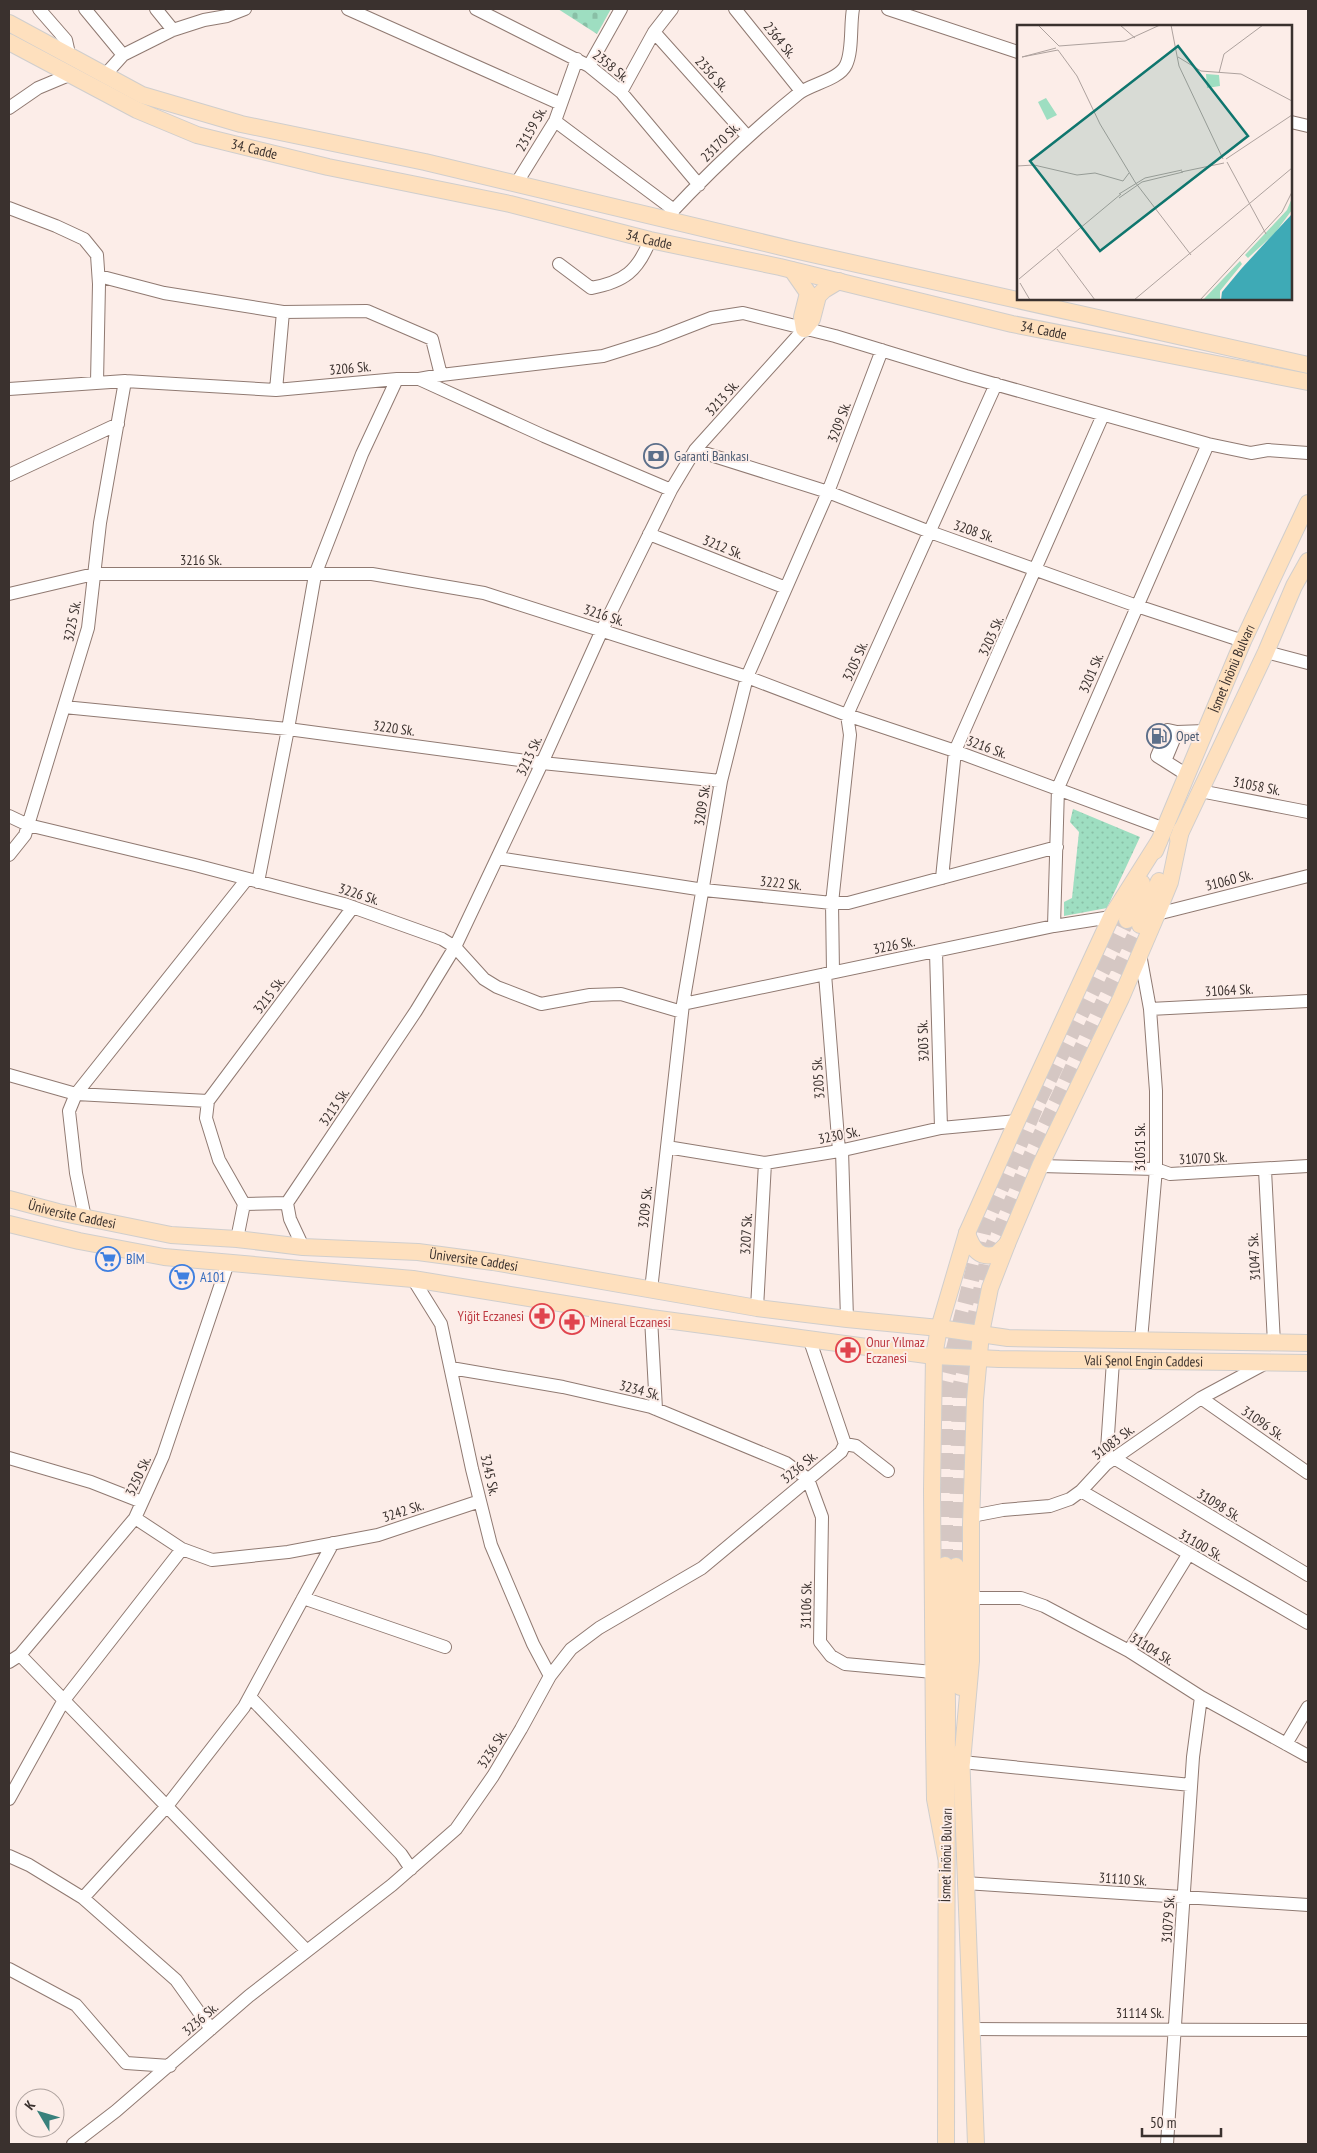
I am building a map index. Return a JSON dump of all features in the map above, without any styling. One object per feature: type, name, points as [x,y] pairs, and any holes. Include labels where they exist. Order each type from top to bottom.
[{"type":"main road","name":"34. Cadde","points":[[9,23],[142,95],[241,124],[425,162],[516,184],[670,215],[1072,314],[1308,365]]},
{"type":"main road","name":"34. Cadde","points":[[9,42],[137,110],[197,135],[328,167],[510,204],[650,240],[792,270],[1012,324],[1307,382]]},
{"type":"main road","points":[[792,270],[813,295]]},
{"type":"main road","points":[[804,329],[802,317],[813,295],[838,281]]},
{"type":"main road","name":"İsmet İnönü Bulvarı","points":[[1126,920],[1243,641],[1308,503]]},
{"type":"main road","name":"İsmet İnönü Bulvarı","points":[[1126,920],[1181,830],[1266,652],[1294,586],[1308,561]]},
{"type":"main road","points":[[962,1762],[971,1661],[975,1400],[981,1333],[990,1288],[1006,1244],[1040,1166],[1157,914],[1170,882],[1181,830]]},
{"type":"main road","points":[[946,1857],[935,1799],[933,1672],[932,1490],[934,1356],[939,1328],[967,1233],[1017,1121],[1126,920]]},
{"type":"main road","name":"Üniversite Caddesi","points":[[9,1199],[85,1218],[171,1235],[238,1239],[303,1247],[418,1252],[493,1262],[757,1308],[939,1328]]},
{"type":"main road","name":"Üniversite Caddesi","points":[[9,1224],[164,1257],[414,1279],[651,1318],[934,1356]]},
{"type":"main road","points":[[967,1233],[974,1250],[983,1255],[997,1254],[1006,1244]]},
{"type":"main road","name":"Vali Şenol Engin Caddesi","points":[[939,1328],[1008,1338],[1308,1343]]},
{"type":"main road","name":"Vali Şenol Engin Caddesi","points":[[934,1356],[1113,1361],[1308,1363]]},
{"type":"main road","name":"İsmet İnönü Bulvarı","points":[[946,2144],[947,1704],[950,1566],[962,1762],[976,2144]]},
{"type":"street","points":[[39,9],[66,40],[68,49],[64,54]]},
{"type":"street","points":[[85,9],[123,55]]},
{"type":"street","points":[[156,9],[173,30]]},
{"type":"street","points":[[105,76],[123,55],[202,14],[227,16],[245,9]]},
{"type":"street","points":[[348,9],[561,104]]},
{"type":"street","name":"2358 Sk.","points":[[476,9],[590,66],[621,92],[699,185]]},
{"type":"street","points":[[590,66],[621,9]]},
{"type":"street","points":[[621,92],[654,32],[672,9]]},
{"type":"street","name":"2364 Sk.","points":[[736,9],[801,91]]},
{"type":"street","name":"23170 Sk.","points":[[670,215],[747,136],[801,91],[839,74],[846,66],[852,31],[852,9]]},
{"type":"street","points":[[888,9],[1017,52]]},
{"type":"street","name":"2356 Sk.","points":[[654,32],[747,136]]},
{"type":"street","name":"23159 Sk.","points":[[516,184],[555,121],[577,59]]},
{"type":"street","points":[[9,108],[38,88],[69,75]]},
{"type":"street","points":[[555,121],[670,215]]},
{"type":"street","points":[[1292,122],[1308,126]]},
{"type":"street","points":[[9,208],[84,239],[97,255],[99,276],[97,382]]},
{"type":"street","points":[[559,264],[591,288],[608,285],[625,277],[642,260],[650,240]]},
{"type":"street","points":[[99,276],[164,293],[283,312],[367,311],[432,339],[441,374]]},
{"type":"street","points":[[276,390],[283,312]]},
{"type":"street","points":[[418,379],[441,374],[603,356],[658,339],[712,318],[743,314],[882,350],[1208,444],[1251,453],[1268,450],[1308,453]]},
{"type":"street","name":"3213 Sk.","points":[[287,1203],[416,1011],[455,947],[542,764],[602,630],[671,490],[695,450],[804,329]]},
{"type":"street","name":"3209 Sk.","points":[[651,1290],[683,1008],[721,781],[746,677],[828,492],[882,350]]},
{"type":"street","points":[[85,1218],[76,1173],[69,1110],[76,1094],[253,880],[288,729],[315,575],[362,454],[397,379]]},
{"type":"street","name":"3206 Sk.","points":[[9,389],[125,381],[276,390],[397,379],[418,379],[544,436],[671,490]]},
{"type":"street","name":"3225 Sk.","points":[[9,855],[25,835],[88,628],[100,523],[125,381]]},
{"type":"street","name":"3205 Sk.","points":[[847,1319],[840,1150],[829,973],[832,903],[850,735],[847,715],[996,384]]},
{"type":"street","name":"3203 Sk.","points":[[942,878],[955,751],[1103,415]]},
{"type":"street","points":[[9,475],[118,424]]},
{"type":"street","name":"3201 Sk.","points":[[1054,926],[1058,788],[1208,444]]},
{"type":"street","name":"3208 Sk.","points":[[695,450],[828,492],[930,532],[1137,606],[1243,641]]},
{"type":"street","name":"3212 Sk.","points":[[649,534],[786,588]]},
{"type":"street","name":"3216 Sk.","points":[[9,594],[94,574],[372,574],[484,593],[746,677],[847,715],[955,751],[1058,788],[1162,835]]},
{"type":"street","points":[[1266,652],[1308,663]]},
{"type":"street","name":"3220 Sk.","points":[[64,707],[288,729],[542,764],[721,781]]},
{"type":"street","points":[[1187,776],[1165,761],[1177,732],[1206,731]]},
{"type":"street","name":"31058 Sk.","points":[[1200,791],[1308,812]]},
{"type":"street","name":"3226 Sk.","points":[[9,816],[28,825],[253,880],[353,907],[442,939],[455,947],[484,979],[497,987],[541,1004],[590,995],[621,994],[683,1008],[829,973],[1054,926],[1126,920]]},
{"type":"street","name":"3222 Sk.","points":[[498,858],[704,890],[848,903],[1057,847]]},
{"type":"street","name":"31060 Sk.","points":[[1157,914],[1308,876]]},
{"type":"street","name":"3215 Sk.","points":[[208,1101],[353,907]]},
{"type":"street","name":"3203 Sk.","points":[[936,952],[941,1128]]},
{"type":"street","name":"31051 Sk.","points":[[1140,954],[1150,1009],[1156,1091],[1156,1170],[1141,1340]]},
{"type":"street","name":"31064 Sk.","points":[[1150,1009],[1308,1001]]},
{"type":"street","points":[[9,1075],[76,1094],[208,1101],[206,1118],[219,1160],[244,1204],[238,1239]]},
{"type":"street","name":"3230 Sk.","points":[[667,1147],[765,1163],[840,1150],[941,1128],[1017,1121]]},
{"type":"street","name":"3207 Sk.","points":[[757,1308],[765,1163]]},
{"type":"street","name":"31070 Sk.","points":[[1040,1166],[1156,1170],[1170,1174],[1265,1170],[1308,1166]]},
{"type":"street","name":"31047 Sk.","points":[[1265,1170],[1274,1343]]},
{"type":"street","points":[[244,1204],[287,1203],[290,1220],[303,1247]]},
{"type":"street","name":"3250 Sk.","points":[[9,1662],[20,1655],[135,1518],[163,1456],[228,1263]]},
{"type":"street","name":"3245 Sk.","points":[[414,1279],[441,1324],[491,1546],[533,1644],[550,1676]]},
{"type":"street","points":[[651,1318],[656,1409]]},
{"type":"street","points":[[809,1338],[845,1444],[856,1446],[888,1471]]},
{"type":"street","points":[[1110,1461],[1113,1361]]},
{"type":"street","name":"31083 Sk.","points":[[972,1516],[1003,1510],[1050,1506],[1070,1499],[1081,1491],[1110,1461],[1201,1398],[1266,1363]]},
{"type":"street","name":"3234 Sk.","points":[[451,1368],[563,1387],[656,1409],[786,1462],[808,1479]]},
{"type":"street","name":"31096 Sk.","points":[[1201,1398],[1308,1473]]},
{"type":"street","name":"3236 Sk.","points":[[73,2144],[170,2066],[249,1996],[411,1869],[456,1829],[473,1806],[521,1729],[550,1676],[571,1649],[599,1628],[702,1568],[841,1452],[845,1444]]},
{"type":"street","points":[[9,1458],[91,1482],[142,1502]]},
{"type":"street","name":"31098 Sk.","points":[[1110,1461],[1308,1575]]},
{"type":"street","name":"31106 Sk.","points":[[808,1479],[822,1517],[820,1642],[831,1656],[845,1664],[933,1672]]},
{"type":"street","name":"31100 Sk.","points":[[1081,1491],[1188,1555],[1308,1623]]},
{"type":"street","name":"3242 Sk.","points":[[135,1518],[182,1549],[212,1560],[288,1552],[378,1535],[480,1501]]},
{"type":"street","points":[[83,1898],[167,1806],[244,1707],[334,1544]]},
{"type":"street","points":[[9,1799],[64,1700],[182,1549]]},
{"type":"street","points":[[1129,1651],[1188,1555]]},
{"type":"street","points":[[303,1598],[445,1647]]},
{"type":"street","name":"31104 Sk.","points":[[971,1598],[1021,1598],[1044,1606],[1129,1651],[1201,1697],[1308,1756]]},
{"type":"street","points":[[20,1655],[307,1951]]},
{"type":"street","points":[[250,1696],[401,1854],[411,1869]]},
{"type":"street","name":"31079 Sk.","points":[[1167,2144],[1193,1757],[1201,1697]]},
{"type":"street","points":[[1286,1744],[1308,1707]]},
{"type":"street","points":[[962,1762],[1191,1785]]},
{"type":"street","points":[[9,1856],[29,1865],[83,1898],[176,1980],[211,2029]]},
{"type":"street","name":"31110 Sk.","points":[[965,1883],[1308,1905]]},
{"type":"street","points":[[9,1969],[76,2005],[126,2064],[170,2066]]},
{"type":"street","name":"31114 Sk.","points":[[971,2029],[1175,2028],[1308,2030]]},
{"type":"green space","points":[[558,9],[611,9],[597,34]]},
{"type":"green space","points":[[1073,809],[1140,837],[1107,908],[1064,916],[1064,902],[1072,898],[1079,832],[1070,822]]},
{"type":"tunnel","points":[[945,1565],[945,1385],[984,1228],[1035,1108],[1127,920]]},
{"type":"tunnel","points":[[956,1566],[960,1389],[988,1258],[1032,1154],[1140,925]]},
{"type":"place","name":"Garanti Bankası","points":[[656,456]]},
{"type":"place","name":"Opet","points":[[1159,736]]},
{"type":"place","name":"BİM","points":[[108,1259]]},
{"type":"place","name":"A101","points":[[182,1277]]},
{"type":"place","name":"Yiğit Eczanesi","points":[[542,1316]]},
{"type":"place","name":"Mineral Eczanesi","points":[[572,1322]]},
{"type":"place","name":"Onur Yılmaz Eczanesi","points":[[848,1350]]}]
